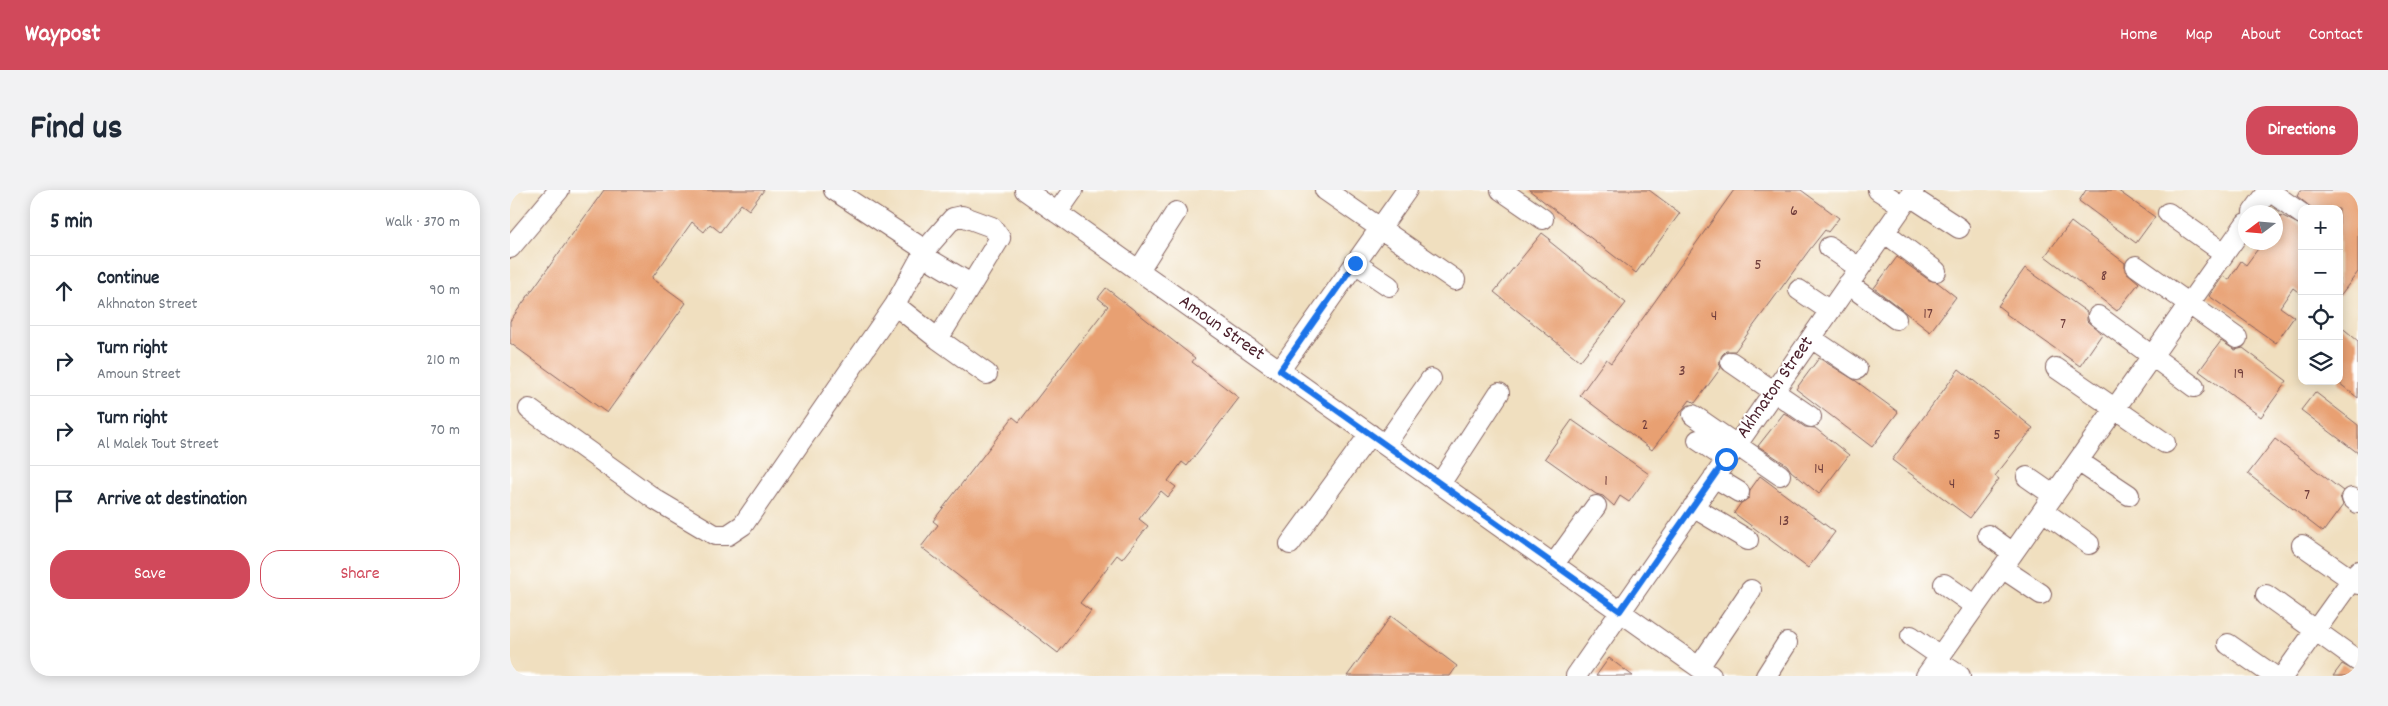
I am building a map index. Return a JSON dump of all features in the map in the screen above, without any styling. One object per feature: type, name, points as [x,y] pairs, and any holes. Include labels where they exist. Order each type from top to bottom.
[{"type":"lane","points":[[510,248],[559,190]]},
{"type":"lane","points":[[834,190],[923,253],[971,284]]},
{"type":"lane","name":"Amoun Street","points":[[1025,190],[1705,672]]},
{"type":"lane","points":[[1057,213],[1073,190]]},
{"type":"lane","points":[[1324,190],[1455,280]]},
{"type":"lane","points":[[1280,370],[1407,190]]},
{"type":"lane","points":[[1501,190],[1543,219]]},
{"type":"lane","points":[[1878,190],[1909,197],[1959,228]]},
{"type":"lane","points":[[2258,205],[2268,190],[2298,211]]},
{"type":"lane","name":"Akhnaton Street","points":[[1576,676],[1909,197]]},
{"type":"lane","points":[[1139,270],[1176,212]]},
{"type":"lane","points":[[2168,213],[2224,253]]},
{"type":"lane","points":[[529,410],[656,500],[715,535],[728,535],[743,525],[895,305],[923,253],[954,218],[962,216],[992,227],[1000,238],[938,339]]},
{"type":"lane","points":[[1884,232],[1936,271]]},
{"type":"lane","points":[[1934,664],[2238,234]]},
{"type":"lane","points":[[1829,247],[1896,319]]},
{"type":"lane","points":[[1355,263],[1389,286]]},
{"type":"lane","points":[[2136,266],[2192,299],[2244,337]]},
{"type":"lane","points":[[1799,290],[1830,311]]},
{"type":"lane","points":[[895,305],[987,374]]},
{"type":"lane","points":[[2098,316],[2194,387]]},
{"type":"lane","points":[[1810,338],[1857,369]]},
{"type":"lane","points":[[1731,362],[1810,417]]},
{"type":"lane","points":[[2056,368],[2165,442]]},
{"type":"lane","points":[[1290,544],[1431,379]]},
{"type":"lane","points":[[1440,484],[1499,393]]},
{"type":"lane","points":[[1693,415],[1731,452]]},
{"type":"lane","points":[[1698,440],[1731,452],[1780,475]]},
{"type":"lane","points":[[2078,461],[2129,495]]},
{"type":"lane","points":[[1714,477],[1739,492]]},
{"type":"lane","points":[[2027,477],[2048,503],[2089,544]]},
{"type":"lane","points":[[1554,564],[1596,506]]},
{"type":"lane","points":[[1693,507],[1748,540]]},
{"type":"lane","points":[[1988,535],[2008,560],[2041,594]]},
{"type":"lane","points":[[2283,676],[2356,578],[2302,545]]},
{"type":"lane","points":[[1944,584],[1975,606]]},
{"type":"lane","points":[[1705,672],[1751,590]]},
{"type":"lane","points":[[2266,595],[2358,662]]},
{"type":"lane","points":[[1911,636],[1934,664],[1960,676]]},
{"type":"lane","points":[[1766,676],[1788,643]]},
{"type":"lane","points":[[2228,644],[2274,676]]},
{"type":"building","points":[[604,190],[764,190],[749,210],[741,204],[720,232],[710,224],[704,232],[692,222],[652,278],[686,303],[607,413],[510,343],[510,321]]},
{"type":"building","points":[[1529,190],[1649,190],[1680,213],[1636,273]]},
{"type":"building","points":[[1734,190],[1801,190],[1839,218],[1828,232],[1825,230],[1810,249],[1735,351],[1726,351],[1722,355],[1719,362],[1721,368],[1695,403],[1690,400],[1652,450],[1580,395],[1606,359],[1611,363]]},
{"type":"building","points":[[2086,190],[2117,190],[2155,217],[2136,243],[2079,201]]},
{"type":"building","points":[[2301,190],[2358,190],[2358,272],[2343,292],[2343,205],[2308,205],[2297,196]]},
{"type":"building","points":[[2283,216],[2298,224],[2298,292],[2293,288],[2280,307],[2294,317],[2276,343],[2209,296],[2223,276],[2229,280],[2241,261],[2246,265],[2257,250],[2283,250]]},
{"type":"building","points":[[2071,222],[2125,263],[2125,271],[2139,283],[2117,311],[2045,256]]},
{"type":"building","points":[[1542,233],[1550,239],[1549,241],[1626,303],[1580,361],[1494,292]]},
{"type":"building","points":[[1897,257],[1929,280],[1937,282],[1956,297],[1930,332],[1874,288]]},
{"type":"building","points":[[2025,268],[2087,312],[2087,321],[2102,334],[2080,366],[2006,314],[1998,306]]},
{"type":"building","points":[[1106,288],[1195,358],[1192,362],[1239,398],[1187,466],[1182,462],[1168,481],[1176,487],[1168,497],[1161,491],[1139,519],[1148,526],[1122,559],[1117,555],[1080,603],[1091,611],[1058,653],[921,547],[938,525],[933,521],[1013,417],[1019,422],[1108,306],[1098,298]]},
{"type":"building","points":[[2343,328],[2358,341],[2358,398],[2342,385]]},
{"type":"building","points":[[2221,341],[2235,350],[2243,348],[2287,381],[2261,417],[2199,371]]},
{"type":"building","points":[[1819,358],[1856,381],[1898,412],[1872,447],[1796,389]]},
{"type":"building","points":[[1959,369],[2033,428],[1995,476],[1999,479],[1970,518],[1892,460]]},
{"type":"building","points":[[2315,392],[2358,425],[2358,453],[2301,410]]},
{"type":"building","points":[[1784,413],[1805,427],[1815,428],[1849,455],[1819,494],[1791,471],[1787,465],[1758,446]]},
{"type":"building","points":[[1572,420],[1649,474],[1629,502],[1620,496],[1614,506],[1603,496],[1596,494],[1545,458]]},
{"type":"building","points":[[2275,439],[2343,491],[2340,496],[2343,505],[2323,532],[2248,474]]},
{"type":"building","points":[[1760,476],[1835,532],[1808,568],[1734,513],[1741,503],[1749,498],[1750,490]]},
{"type":"building","points":[[1391,616],[1457,666],[1450,676],[1347,676]]},
{"type":"building","points":[[1609,658],[1633,676],[1596,676]]},
{"type":"building","points":[[2342,664],[2358,673],[2358,676],[2333,676]]},
{"type":"route","points":[[1355,263],[1280,370],[1620,611],[1726,459]]}]
